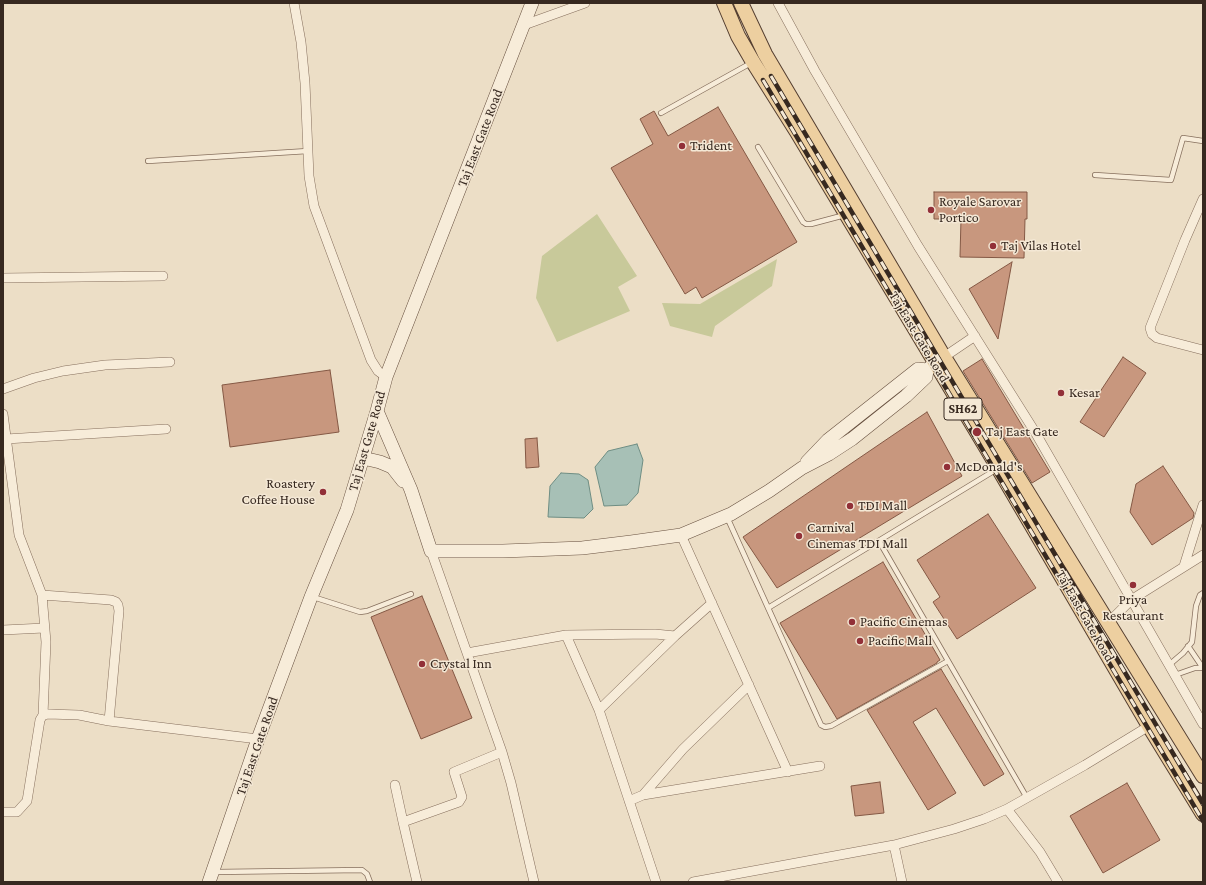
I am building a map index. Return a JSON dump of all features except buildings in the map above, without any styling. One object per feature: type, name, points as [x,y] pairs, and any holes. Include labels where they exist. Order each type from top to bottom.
[{"type":"main road","name":"Taj East Gate Road","points":[[211,877],[258,739],[311,597],[346,510],[386,377],[532,3]]},
{"type":"main road","name":"Taj East Gate Road","points":[[724,3],[738,36],[753,62],[998,469],[1149,726],[1203,814]]},
{"type":"main road","name":"SH62","points":[[741,3],[764,54],[935,364],[1108,623],[1203,776]]},
{"type":"main road","points":[[377,411],[411,490],[431,551],[503,551],[582,548],[680,535],[726,516],[769,491],[802,468],[829,454],[864,430],[906,396],[926,377],[935,364]]},
{"type":"main road","points":[[362,458],[380,462],[392,468],[411,490]]},
{"type":"street","points":[[294,3],[301,42],[305,83],[309,176],[314,206],[371,360],[378,371],[386,377]]},
{"type":"street","points":[[524,25],[585,3]]},
{"type":"street","points":[[778,3],[815,71],[918,246],[1035,432],[1203,724]]},
{"type":"street","points":[[1203,199],[1184,240],[1150,328],[1152,334],[1156,338],[1203,350]]},
{"type":"street","points":[[3,278],[163,276]]},
{"type":"street","points":[[935,364],[975,336]]},
{"type":"street","points":[[3,389],[34,378],[63,371],[106,365],[142,362],[170,362]]},
{"type":"street","points":[[3,414],[19,535],[42,595],[46,642],[43,715],[38,728],[28,801],[17,812],[3,812]]},
{"type":"street","points":[[6,438],[166,429]]},
{"type":"street","points":[[3,490],[13,490]]},
{"type":"street","points":[[1184,566],[1203,505]]},
{"type":"street","points":[[680,535],[788,772]]},
{"type":"street","points":[[431,551],[502,752],[511,783],[534,882]]},
{"type":"street","points":[[1108,623],[1131,600],[1203,555]]},
{"type":"street","points":[[42,595],[111,600],[116,602],[119,611],[109,721]]},
{"type":"street","points":[[599,710],[675,636],[712,603]]},
{"type":"street","points":[[3,630],[44,628]]},
{"type":"street","points":[[467,653],[566,635],[655,634],[675,636]]},
{"type":"street","points":[[566,635],[599,710],[656,882]]},
{"type":"street","points":[[643,795],[683,750],[749,685]]},
{"type":"street","points":[[43,715],[52,713],[80,715],[109,721],[258,739]]},
{"type":"street","points":[[693,882],[894,844],[984,820],[1007,809],[1085,765],[1149,726]]},
{"type":"street","points":[[403,822],[459,802],[462,797],[454,772],[502,752]]},
{"type":"street","points":[[629,801],[643,795],[820,766]]},
{"type":"street","points":[[395,785],[417,882]]},
{"type":"street","points":[[1007,809],[1040,852],[1058,882]]},
{"type":"street","points":[[894,844],[902,882]]},
{"type":"lane","points":[[661,113],[753,62]]},
{"type":"lane","points":[[1095,175],[1171,180],[1183,138],[1203,141]]},
{"type":"lane","points":[[758,147],[803,222],[806,224],[811,224],[846,215]]},
{"type":"lane","points":[[148,161],[308,151]]},
{"type":"lane","points":[[768,608],[998,469]]},
{"type":"lane","points":[[726,516],[821,725],[825,727],[831,726],[948,661]]},
{"type":"lane","points":[[879,541],[1027,798]]},
{"type":"lane","points":[[1169,665],[1192,642],[1196,606],[1200,595],[1203,593]]},
{"type":"lane","points":[[311,597],[360,612],[367,611],[411,594]]},
{"type":"lane","points":[[1188,646],[1203,668]]},
{"type":"lane","points":[[1175,675],[1195,668],[1203,668]]},
{"type":"lane","points":[[211,877],[362,870],[367,874],[370,882]]},
{"type":"green space","points":[[597,214],[637,276],[618,287],[630,311],[557,342],[536,298],[542,256]]},
{"type":"green space","points":[[777,259],[772,286],[715,326],[712,337],[670,326],[662,303],[700,304]]},
{"type":"shaded area","points":[[637,444],[643,460],[638,493],[627,505],[604,506],[595,467],[608,451]]},
{"type":"shaded area","points":[[561,473],[579,474],[588,480],[593,509],[584,518],[548,517],[550,486]]},
{"type":"railway","points":[[771,76],[1203,804]]},
{"type":"railway","points":[[763,80],[1203,821]]},
{"type":"place","name":"Trident","points":[[682,146]]},
{"type":"place","name":"Royale Sarovar Portico","points":[[931,210]]},
{"type":"place","name":"Taj Vilas Hotel","points":[[993,246]]},
{"type":"place","name":"Kesar","points":[[1061,393]]},
{"type":"place","name":"Taj East Gate","points":[[977,432]]},
{"type":"place","name":"McDonald's","points":[[947,467]]},
{"type":"place","name":"Roastery Coffee House","points":[[323,492]]},
{"type":"place","name":"TDI Mall","points":[[850,506]]},
{"type":"place","name":"Carnival Cinemas TDI Mall","points":[[799,536]]},
{"type":"place","name":"Priya Restaurant","points":[[1133,585]]},
{"type":"place","name":"Pacific Cinemas","points":[[852,622]]},
{"type":"place","name":"Pacific Mall","points":[[860,641]]},
{"type":"place","name":"Crystal Inn","points":[[422,664]]}]
